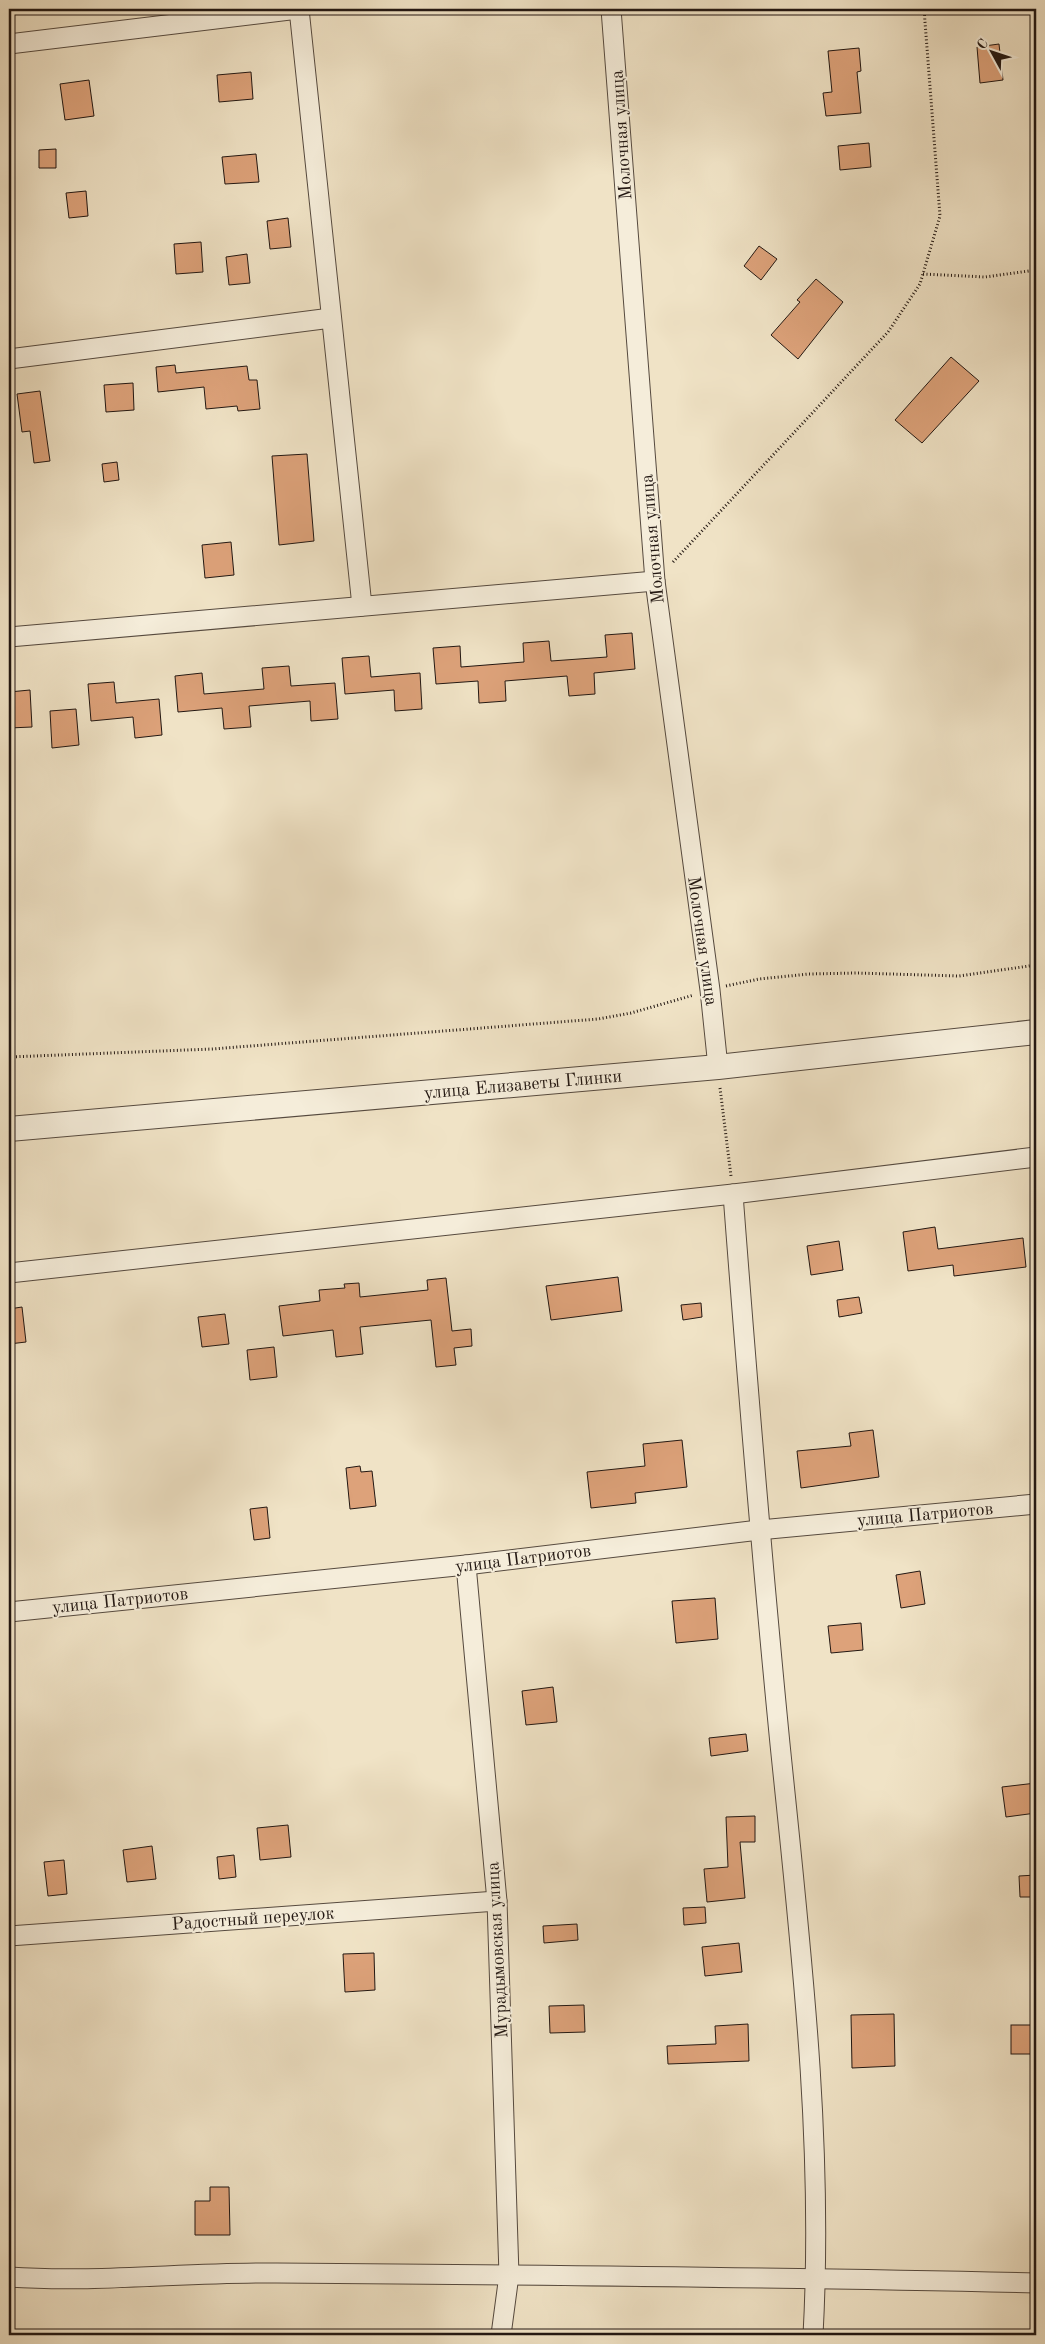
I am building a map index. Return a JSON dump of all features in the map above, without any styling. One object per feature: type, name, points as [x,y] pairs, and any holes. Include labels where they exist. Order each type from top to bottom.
[{"type":"street","points":[[9,44],[299,9],[362,606]]},
{"type":"street","name":"Молочная улица","points":[[611,9],[655,581],[710,990],[718,1067]]},
{"type":"street","points":[[9,358],[331,318]]},
{"type":"street","points":[[9,637],[655,581]]},
{"type":"street","name":"улица Елизаветы Глинки","points":[[9,1129],[718,1067],[1036,1032]]},
{"type":"street","points":[[9,1273],[733,1194],[1036,1157]]},
{"type":"street","points":[[733,1194],[759,1530],[810,2037],[816,2278],[813,2335]]},
{"type":"street","name":"улица Патриотов","points":[[9,1612],[466,1565],[759,1530],[1036,1504]]},
{"type":"street","name":"Мурадымовская улица","points":[[466,1565],[497,1900],[509,2275],[501,2335]]},
{"type":"street","name":"Радостный переулок","points":[[9,1936],[497,1900]]},
{"type":"street","points":[[9,2276],[60,2280],[237,2272],[816,2278],[1036,2283]]},
{"type":"path","points":[[655,581],[888,332],[920,284],[940,216],[924,9]]},
{"type":"path","points":[[923,274],[985,277],[1036,270]]},
{"type":"path","points":[[9,1056],[212,1049],[598,1019],[631,1013],[710,990],[759,979],[809,974],[856,973],[959,976],[1036,965]]},
{"type":"path","points":[[718,1067],[733,1194]]},
{"type":"building","points":[[999,44],[1003,80],[980,83],[977,47]]},
{"type":"building","points":[[859,48],[861,71],[857,72],[861,113],[826,116],[823,93],[832,92],[828,51]]},
{"type":"building","points":[[251,72],[253,99],[219,102],[217,75]]},
{"type":"building","points":[[89,80],[94,116],[65,120],[60,84]]},
{"type":"building","points":[[869,143],[871,167],[840,170],[838,146]]},
{"type":"building","points":[[56,149],[56,168],[39,168],[39,150]]},
{"type":"building","points":[[256,154],[259,182],[225,184],[222,157]]},
{"type":"building","points":[[86,191],[88,216],[69,218],[66,193]]},
{"type":"building","points":[[288,218],[291,247],[270,249],[267,221]]},
{"type":"building","points":[[201,242],[203,272],[176,274],[174,244]]},
{"type":"building","points":[[759,246],[777,259],[761,280],[744,266]]},
{"type":"building","points":[[247,254],[250,283],[229,285],[226,257]]},
{"type":"building","points":[[816,279],[843,302],[798,359],[771,335],[800,302],[797,300]]},
{"type":"building","points":[[951,357],[979,381],[922,443],[895,420]]},
{"type":"building","points":[[175,365],[176,373],[247,366],[249,380],[257,380],[260,409],[238,411],[237,406],[206,409],[204,387],[158,392],[156,367]]},
{"type":"building","points":[[133,383],[134,410],[106,412],[104,385]]},
{"type":"building","points":[[40,391],[50,461],[34,463],[30,431],[22,432],[17,394]]},
{"type":"building","points":[[307,454],[314,541],[279,545],[272,456]]},
{"type":"building","points":[[117,462],[119,480],[104,482],[102,464]]},
{"type":"building","points":[[231,542],[234,575],[205,578],[202,545]]},
{"type":"building","points":[[632,633],[635,669],[594,673],[595,694],[569,696],[567,676],[505,681],[506,701],[479,703],[478,681],[436,684],[433,648],[460,646],[461,667],[524,662],[523,643],[549,641],[551,661],[607,657],[605,635]]},
{"type":"building","points":[[369,656],[371,677],[420,673],[422,709],[395,711],[394,690],[345,694],[342,658]]},
{"type":"building","points":[[289,666],[291,686],[335,683],[338,719],[311,721],[310,701],[249,706],[251,727],[224,729],[222,708],[178,712],[175,676],[202,673],[204,694],[264,689],[262,668]]},
{"type":"building","points":[[114,682],[116,703],[159,699],[162,735],[135,738],[133,717],[91,721],[88,684]]},
{"type":"building","points":[[30,690],[32,727],[9,728],[9,692]]},
{"type":"building","points":[[76,709],[79,745],[52,748],[50,711]]},
{"type":"building","points":[[935,1227],[938,1249],[1023,1238],[1026,1267],[954,1276],[953,1265],[908,1271],[903,1232]]},
{"type":"building","points":[[839,1241],[843,1270],[811,1275],[807,1246]]},
{"type":"building","points":[[618,1277],[622,1311],[551,1320],[546,1286]]},
{"type":"building","points":[[446,1278],[452,1331],[471,1329],[472,1346],[454,1348],[456,1365],[436,1367],[431,1320],[360,1327],[363,1354],[336,1357],[333,1330],[283,1336],[279,1306],[320,1301],[319,1290],[345,1288],[344,1284],[359,1283],[360,1297],[428,1290],[427,1280]]},
{"type":"building","points":[[859,1297],[862,1313],[839,1317],[837,1300]]},
{"type":"building","points":[[701,1303],[702,1317],[683,1320],[681,1305]]},
{"type":"building","points":[[22,1307],[26,1342],[9,1344],[9,1309]]},
{"type":"building","points":[[225,1314],[229,1344],[202,1347],[198,1317]]},
{"type":"building","points":[[274,1347],[277,1377],[250,1380],[247,1350]]},
{"type":"building","points":[[873,1430],[879,1477],[801,1488],[797,1451],[851,1446],[849,1433]]},
{"type":"building","points":[[682,1440],[687,1487],[635,1493],[636,1503],[591,1508],[587,1472],[645,1466],[643,1444]]},
{"type":"building","points":[[360,1466],[361,1472],[372,1471],[376,1506],[350,1509],[346,1468]]},
{"type":"building","points":[[267,1507],[270,1538],[254,1540],[250,1509]]},
{"type":"building","points":[[920,1571],[925,1604],[901,1608],[896,1575]]},
{"type":"building","points":[[715,1598],[718,1639],[676,1643],[672,1601]]},
{"type":"building","points":[[861,1623],[863,1650],[831,1653],[828,1626]]},
{"type":"building","points":[[553,1687],[557,1722],[526,1725],[522,1691]]},
{"type":"building","points":[[746,1734],[748,1751],[711,1756],[709,1738]]},
{"type":"building","points":[[1036,1783],[1036,1813],[1006,1817],[1002,1787]]},
{"type":"building","points":[[755,1816],[755,1842],[740,1842],[745,1898],[707,1902],[704,1869],[728,1867],[726,1817]]},
{"type":"building","points":[[288,1825],[291,1857],[260,1860],[257,1828]]},
{"type":"building","points":[[152,1846],[156,1879],[127,1882],[123,1850]]},
{"type":"building","points":[[234,1855],[236,1877],[219,1879],[217,1857]]},
{"type":"building","points":[[64,1860],[67,1894],[48,1896],[44,1862]]},
{"type":"building","points":[[1036,1875],[1036,1897],[1020,1897],[1019,1876]]},
{"type":"building","points":[[705,1907],[706,1923],[684,1925],[683,1908]]},
{"type":"building","points":[[577,1924],[578,1940],[544,1943],[543,1926]]},
{"type":"building","points":[[739,1943],[742,1972],[705,1976],[702,1947]]},
{"type":"building","points":[[374,1953],[375,1990],[345,1992],[343,1954]]},
{"type":"building","points":[[584,2005],[585,2032],[550,2033],[549,2006]]},
{"type":"building","points":[[894,2014],[895,2066],[852,2068],[851,2015]]},
{"type":"building","points":[[748,2024],[749,2061],[668,2064],[667,2046],[716,2044],[715,2026]]},
{"type":"building","points":[[1011,2025],[1036,2025],[1036,2054],[1011,2054]]},
{"type":"building","points":[[210,2187],[229,2187],[230,2235],[195,2235],[195,2201],[210,2201]]}]
